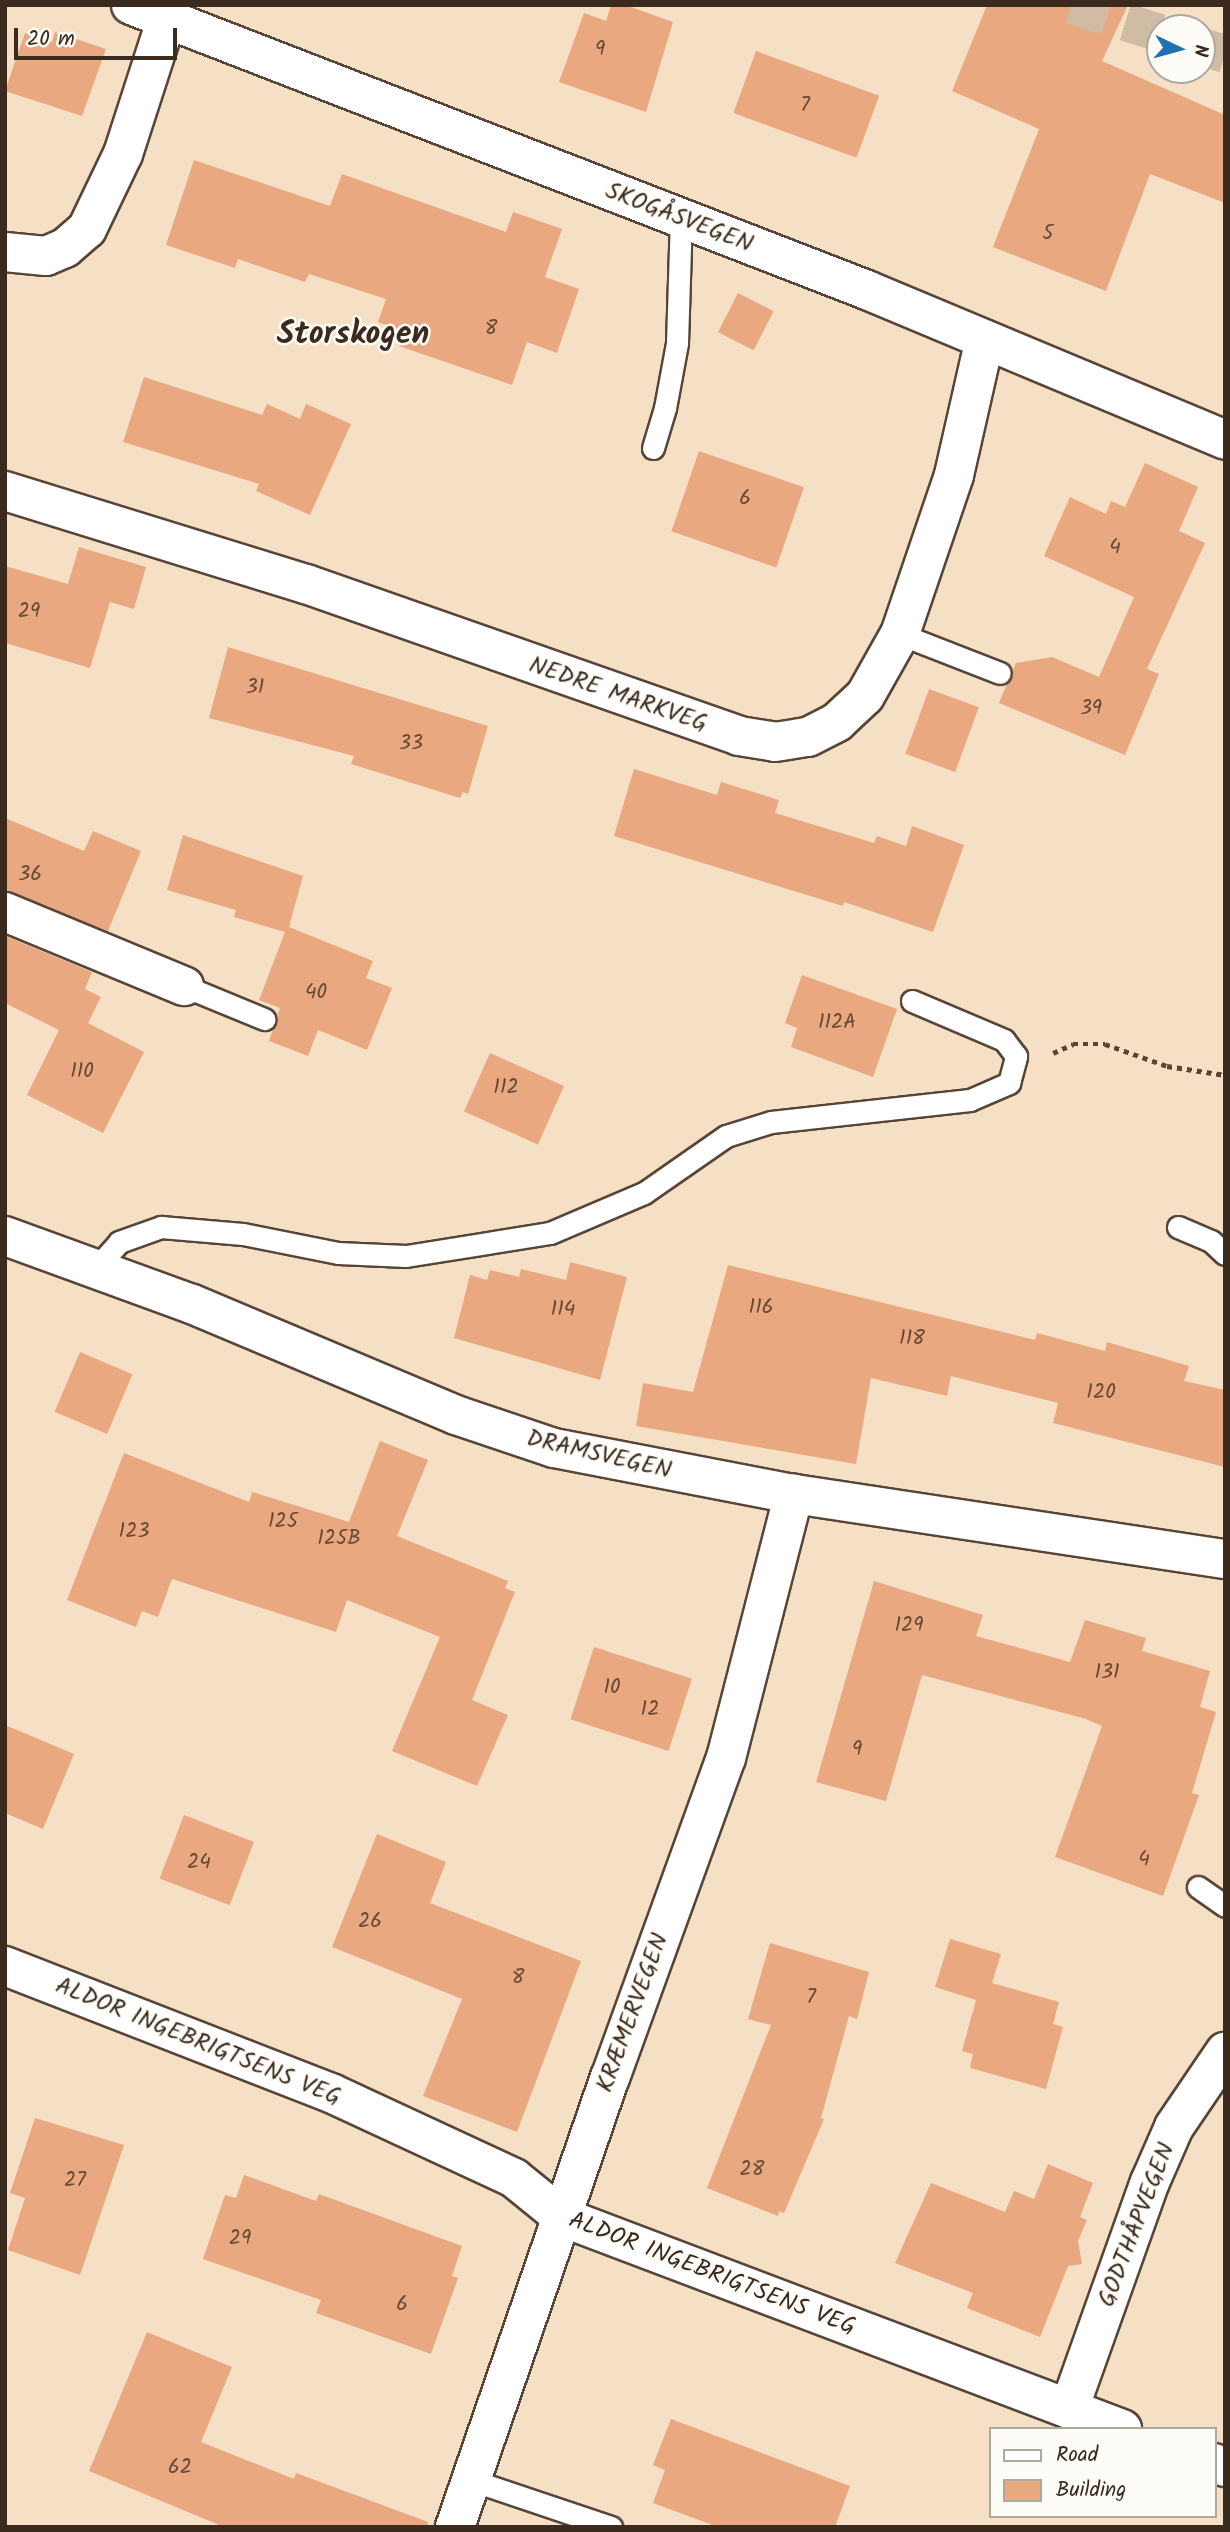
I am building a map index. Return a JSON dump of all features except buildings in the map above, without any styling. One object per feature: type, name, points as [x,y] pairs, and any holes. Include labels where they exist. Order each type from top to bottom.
[{"type":"street","name":"SKOGÅSVEGEN","points":[[131,5],[169,12],[206,37],[985,339],[1225,440]]},
{"type":"street","points":[[5,252],[46,256],[65,248],[87,229],[123,153],[169,12]]},
{"type":"street","name":"NEDRE MARKVEG","points":[[5,491],[306,584],[739,736],[775,741],[827,729],[865,696],[900,634],[954,475],[985,339]]},
{"type":"street","points":[[5,912],[184,986]]},
{"type":"street","name":"DRAMSVEGEN","points":[[5,1236],[192,1304],[456,1415],[554,1448],[794,1494],[1225,1559]]},
{"type":"street","name":"KRÆMERVEGEN","points":[[455,2527],[562,2217],[726,1758],[794,1494]]},
{"type":"street","name":"ALDOR INGEBRIGTSENS VEG","points":[[5,1966],[331,2094],[514,2178],[562,2217],[1117,2427]]},
{"type":"street","name":"GODTHÅPVEGEN","points":[[1069,2409],[1155,2171],[1196,2089],[1225,2052]]},
{"type":"lane","points":[[653,448],[666,408],[677,344],[681,219]]},
{"type":"lane","points":[[900,634],[1000,673]]},
{"type":"lane","points":[[184,986],[264,1019]]},
{"type":"lane","points":[[95,1269],[119,1242],[161,1227],[243,1234],[338,1253],[406,1256],[550,1233],[644,1193],[726,1136],[771,1122],[970,1100],[1009,1083],[1016,1066],[1013,1049],[1004,1040],[912,1001]]},
{"type":"lane","points":[[1178,1227],[1211,1241],[1225,1254]]},
{"type":"lane","points":[[1198,1887],[1225,1906]]},
{"type":"lane","points":[[471,2480],[611,2527]]},
{"type":"path","points":[[1016,1066],[1084,1042],[1105,1044],[1182,1070],[1225,1075]]},
{"type":"tunnel","points":[[1071,5],[1146,29]]},
{"type":"tunnel","points":[[1216,51],[1225,54]]},
{"type":"district","name":"Storskogen","points":[[353,335]]}]
